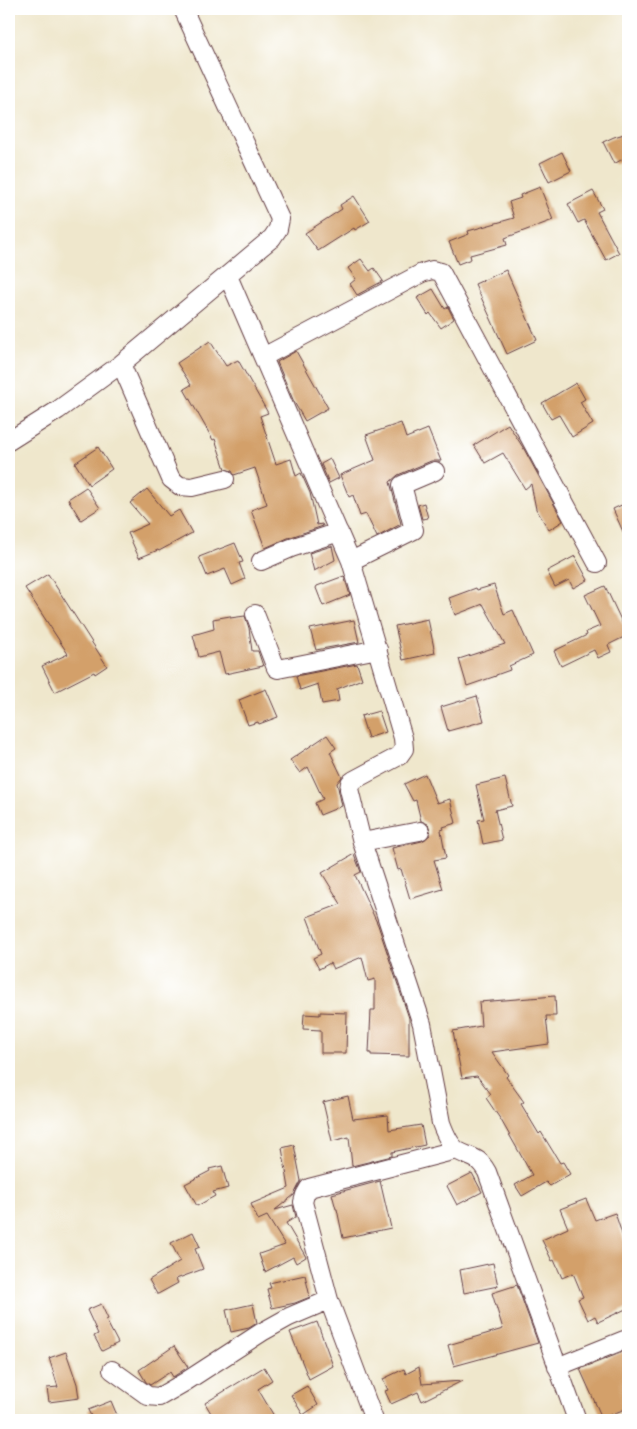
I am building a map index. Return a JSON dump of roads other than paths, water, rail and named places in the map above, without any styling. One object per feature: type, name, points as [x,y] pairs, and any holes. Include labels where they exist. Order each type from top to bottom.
[{"type":"street","points":[[9,441],[58,410],[121,364],[228,276],[272,238],[278,229],[280,218],[183,9]]},
{"type":"street","points":[[263,357],[422,273],[432,270],[441,272],[597,563]]},
{"type":"street","points":[[228,276],[351,561],[404,738],[404,749],[399,756],[354,780],[350,784],[349,789],[362,842],[422,1024],[441,1123],[444,1132],[456,1150]]},
{"type":"street","points":[[121,364],[171,479],[180,486],[192,487],[225,480]]},
{"type":"street","points":[[351,561],[414,530],[402,485],[435,471]]},
{"type":"street","points":[[261,560],[339,532]]},
{"type":"street","points":[[255,614],[278,669],[378,650]]},
{"type":"street","points":[[362,842],[420,831]]},
{"type":"street","points":[[374,1420],[329,1300],[303,1202],[309,1188],[456,1150],[475,1157],[487,1172],[577,1420]]},
{"type":"street","points":[[112,1370],[148,1396],[159,1397],[262,1332],[289,1317],[329,1300]]},
{"type":"street","points":[[557,1367],[624,1340]]}]
